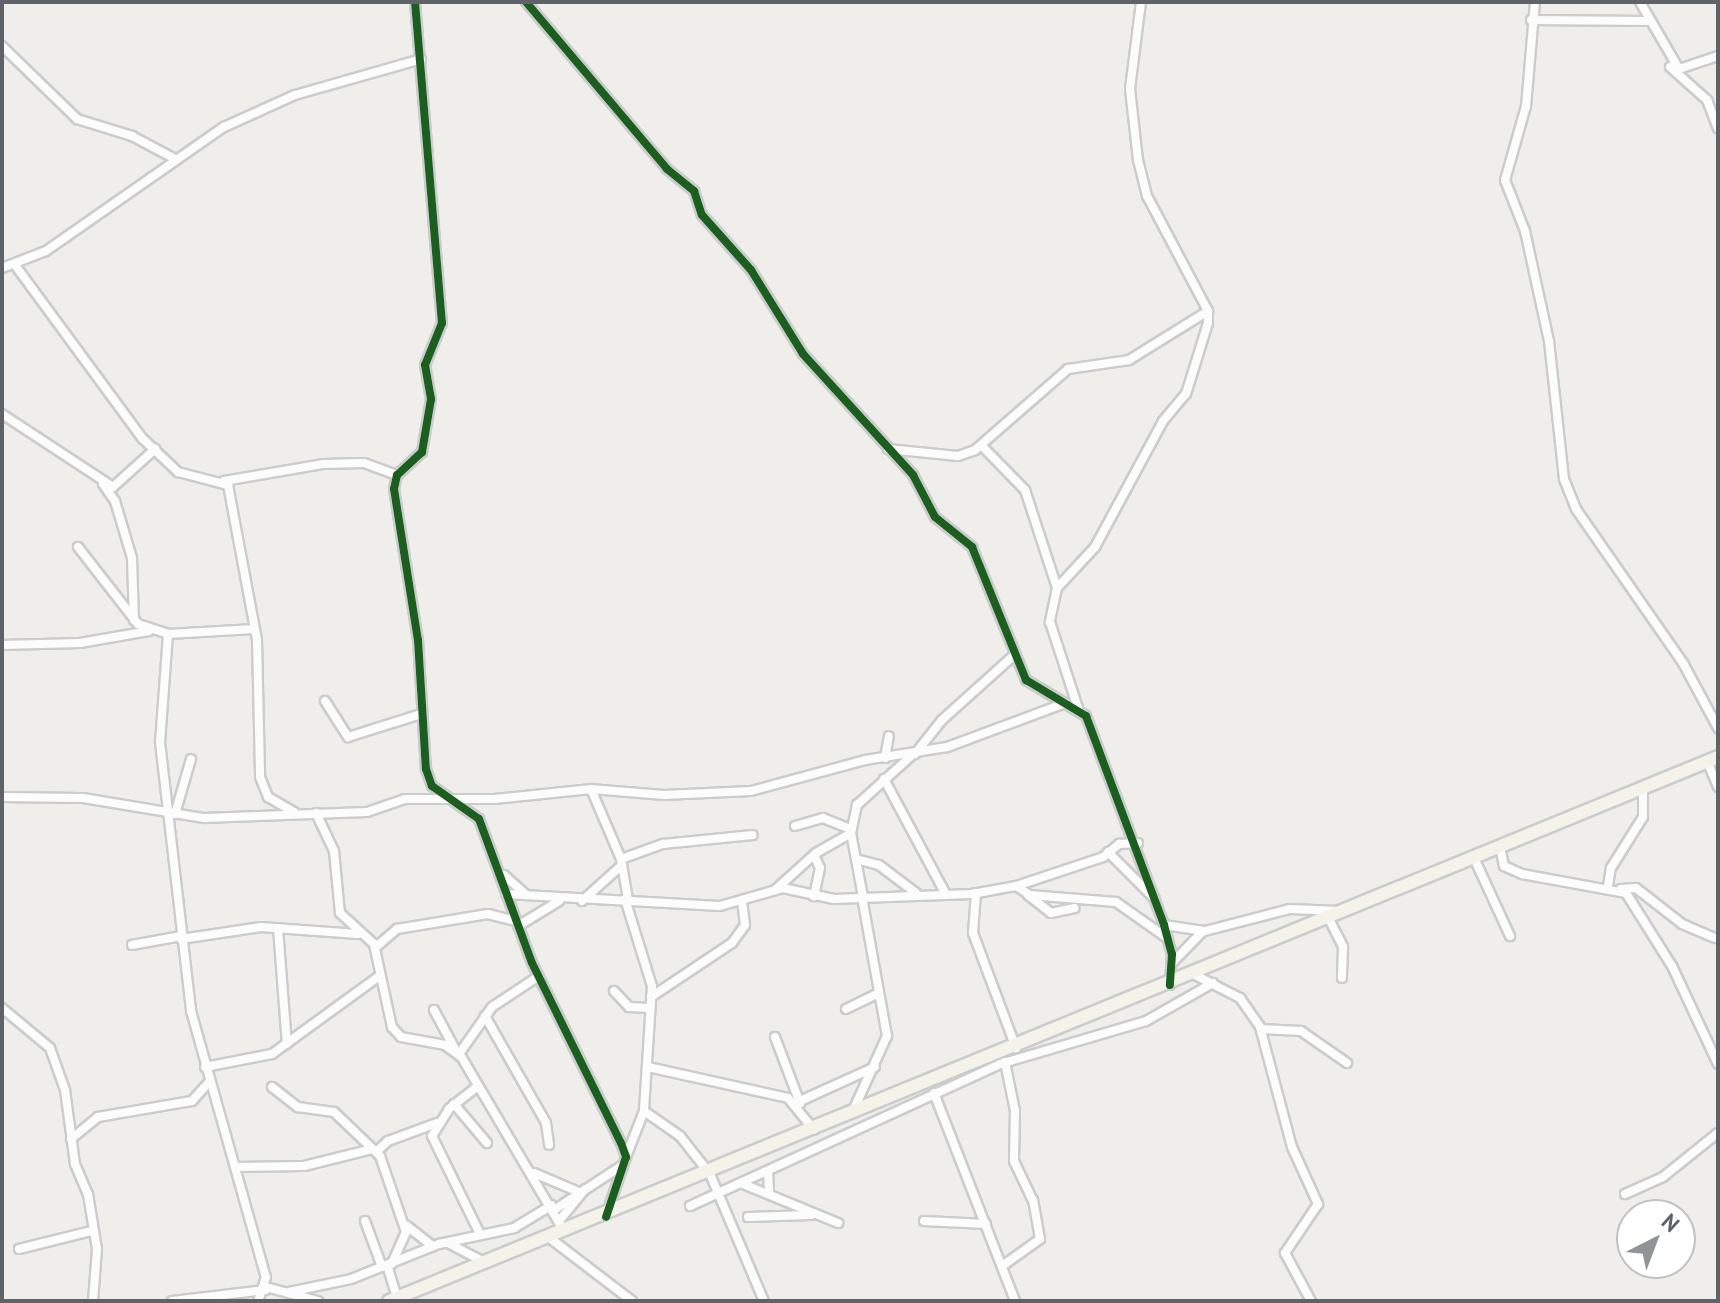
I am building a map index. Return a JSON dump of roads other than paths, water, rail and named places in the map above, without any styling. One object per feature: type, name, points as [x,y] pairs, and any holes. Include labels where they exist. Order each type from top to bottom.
[{"type":"main road","points":[[393,1300],[551,1239],[562,1227],[606,1217],[1712,759]]},
{"type":"street","points":[[415,2],[442,323],[425,365],[431,399],[422,452],[397,475],[398,535],[418,640],[428,777],[479,819],[507,881],[529,897]]},
{"type":"street","points":[[526,2],[667,169],[694,191],[702,215],[751,270],[803,354],[913,475],[935,517],[972,547],[1013,656],[1036,691],[1078,708]]},
{"type":"street","points":[[1057,588],[1095,547],[1163,421],[1186,394],[1208,311],[1147,196],[1138,160],[1130,89],[1141,2]]},
{"type":"street","points":[[1535,2],[1531,20],[1526,106],[1505,176],[1525,231],[1549,341],[1564,479],[1576,509],[1676,652],[1718,728]]},
{"type":"street","points":[[1640,2],[1668,58],[1707,100],[1718,128]]},
{"type":"street","points":[[1531,20],[1647,21]]},
{"type":"street","points":[[2,46],[77,119],[132,136],[175,159]]},
{"type":"street","points":[[1668,58],[1686,69],[1718,56]]},
{"type":"street","points":[[2,268],[15,265],[175,159],[270,104],[421,59]]},
{"type":"street","points":[[15,265],[106,394],[155,449],[184,475],[224,481],[323,464],[364,463],[397,475]]},
{"type":"street","points":[[888,449],[958,456],[982,446],[1068,369],[1129,360],[1208,311]]},
{"type":"street","points":[[2,414],[103,484],[115,501],[132,558],[134,620]]},
{"type":"street","points":[[982,446],[1025,490],[1057,588],[1052,631],[1078,708],[1138,843],[1168,938],[1170,985]]},
{"type":"street","points":[[103,484],[123,483],[155,449]]},
{"type":"street","points":[[224,481],[254,629],[260,777],[268,797],[295,812]]},
{"type":"street","points":[[78,547],[134,620],[149,631]]},
{"type":"street","points":[[2,645],[80,643],[149,631],[168,634],[254,629]]},
{"type":"street","points":[[168,634],[160,742],[171,812],[181,938],[205,1067],[235,1167],[264,1295]]},
{"type":"street","points":[[852,1114],[887,1036],[877,994],[852,832],[860,798],[913,756],[942,720],[1013,656]]},
{"type":"street","points":[[325,701],[348,737],[421,714]]},
{"type":"street","points":[[2,797],[83,798],[204,818],[295,812],[367,812],[405,799],[451,799],[591,789],[676,795],[751,791],[885,758],[913,756],[1065,703]]},
{"type":"street","points":[[885,758],[889,736]]},
{"type":"street","points":[[171,812],[191,759]]},
{"type":"street","points":[[1712,759],[1718,787]]},
{"type":"street","points":[[884,779],[945,893]]},
{"type":"street","points":[[1608,886],[1611,868],[1643,817],[1643,788]]},
{"type":"street","points":[[591,789],[622,862],[626,899],[650,973],[651,997],[644,1111],[606,1217]]},
{"type":"street","points":[[316,813],[334,851],[338,907],[375,948],[378,977],[401,1037],[457,1053]]},
{"type":"street","points":[[795,826],[823,818],[852,832]]},
{"type":"street","points":[[507,897],[559,901],[626,899],[720,906],[775,890],[814,855],[852,832]]},
{"type":"street","points":[[582,901],[622,862],[663,844],[753,835]]},
{"type":"street","points":[[775,890],[814,896],[862,897],[976,893],[1016,886],[1138,843]]},
{"type":"street","points":[[1500,847],[1504,866],[1522,874],[1620,889],[1636,888],[1682,924],[1715,938]]},
{"type":"street","points":[[1108,852],[1155,899]]},
{"type":"street","points":[[814,855],[820,868],[814,896]]},
{"type":"street","points":[[1474,858],[1510,936]]},
{"type":"street","points":[[856,859],[879,865],[917,894]]},
{"type":"street","points":[[500,867],[507,897],[539,976],[624,1161]]},
{"type":"street","points":[[1016,886],[1051,913],[1074,908]]},
{"type":"street","points":[[1620,889],[1672,966],[1718,1064]]},
{"type":"street","points":[[976,893],[973,933],[1016,1048]]},
{"type":"street","points":[[1027,894],[1116,902],[1168,938]]},
{"type":"street","points":[[492,915],[507,897]]},
{"type":"street","points":[[375,948],[397,929],[492,915],[517,923],[559,901]]},
{"type":"street","points":[[651,997],[732,943],[745,925],[742,901]]},
{"type":"street","points":[[1164,925],[1202,932],[1290,909],[1346,912]]},
{"type":"street","points":[[1329,919],[1343,947],[1342,978]]},
{"type":"street","points":[[132,945],[278,928],[362,935]]},
{"type":"street","points":[[278,928],[287,1044]]},
{"type":"street","points":[[1171,963],[1202,932]]},
{"type":"street","points":[[1195,975],[1240,998],[1261,1029],[1292,1147],[1318,1204],[1285,1253],[1311,1301]]},
{"type":"street","points":[[457,1053],[485,1016],[539,976]]},
{"type":"street","points":[[205,1067],[264,1058],[378,977]]},
{"type":"street","points":[[690,1206],[1005,1062],[1146,1021],[1213,983]]},
{"type":"street","points":[[614,991],[629,1007],[650,1008]]},
{"type":"street","points":[[846,1009],[877,994]]},
{"type":"street","points":[[2,1008],[53,1052],[98,1258],[93,1301]]},
{"type":"street","points":[[434,1010],[457,1053],[534,1173],[562,1227]]},
{"type":"street","points":[[485,1016],[546,1123],[549,1145]]},
{"type":"street","points":[[1261,1029],[1301,1031],[1347,1063]]},
{"type":"street","points":[[775,1037],[800,1103],[814,1130]]},
{"type":"street","points":[[1005,1062],[1015,1111],[1014,1161],[1033,1201],[1040,1239],[1005,1264]]},
{"type":"street","points":[[648,1067],[800,1103],[875,1067]]},
{"type":"street","points":[[71,1139],[98,1117],[192,1101],[209,1082]]},
{"type":"street","points":[[235,1167],[304,1166],[374,1151],[388,1141],[437,1123],[454,1104],[478,1086]]},
{"type":"street","points":[[272,1087],[298,1107],[334,1112],[374,1151],[404,1222],[406,1239],[387,1265]]},
{"type":"street","points":[[934,1093],[957,1165],[1005,1264],[1015,1301]]},
{"type":"street","points":[[454,1104],[487,1143]]},
{"type":"street","points":[[644,1111],[680,1136],[710,1174],[764,1301]]},
{"type":"street","points":[[437,1123],[433,1144],[480,1234]]},
{"type":"street","points":[[1625,1194],[1663,1177],[1718,1133]]},
{"type":"street","points":[[172,1301],[289,1292],[387,1265],[448,1242],[524,1224],[624,1161]]},
{"type":"street","points":[[768,1171],[769,1193]]},
{"type":"street","points":[[534,1173],[582,1190]]},
{"type":"street","points":[[743,1184],[769,1193],[812,1215],[838,1223]]},
{"type":"street","points":[[562,1227],[582,1190]]},
{"type":"street","points":[[748,1217],[812,1215]]},
{"type":"street","points":[[365,1221],[387,1265],[393,1300]]},
{"type":"street","points":[[924,1221],[986,1224]]},
{"type":"street","points":[[404,1222],[434,1247]]},
{"type":"street","points":[[19,1249],[92,1231]]},
{"type":"street","points":[[551,1239],[632,1301]]},
{"type":"street","points":[[448,1242],[488,1264]]},
{"type":"street","points":[[289,1292],[318,1301]]}]
